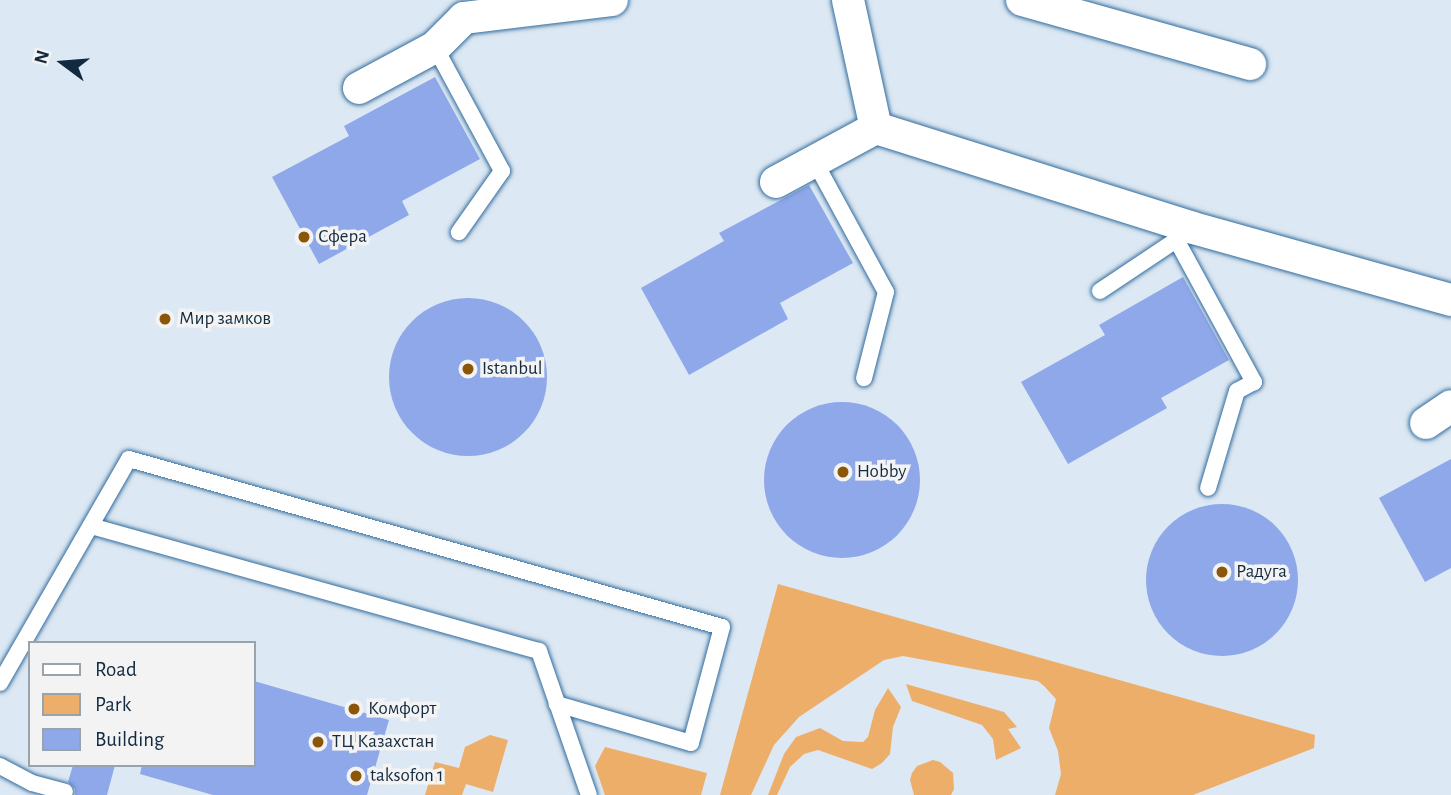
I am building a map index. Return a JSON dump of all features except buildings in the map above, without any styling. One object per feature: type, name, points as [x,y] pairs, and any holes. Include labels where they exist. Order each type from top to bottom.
[{"type":"street","points":[[359,88],[435,47],[464,18],[612,0]]},
{"type":"street","points":[[848,0],[876,128]]},
{"type":"street","points":[[1022,0],[1250,64]]},
{"type":"street","points":[[776,182],[876,128],[1185,234],[1451,300]]},
{"type":"lane","points":[[435,47],[502,171],[459,232]]},
{"type":"lane","points":[[815,162],[886,292],[864,378]]},
{"type":"lane","points":[[1100,291],[1185,234],[1254,382],[1237,391],[1208,488]]},
{"type":"lane","points":[[0,683],[129,458],[722,627],[691,743],[558,704]]},
{"type":"lane","points":[[91,526],[539,651],[589,795]]},
{"type":"lane","points":[[0,766],[32,783],[65,792]]},
{"type":"green space","points":[[778,584],[1315,735],[1314,748],[1193,795],[1055,795],[1061,774],[1058,751],[1049,728],[1056,699],[1044,686],[1038,681],[903,656],[884,660],[799,717],[774,745],[751,795],[720,795]]},
{"type":"green space","points":[[906,684],[1004,712],[1017,727],[1008,729],[1021,748],[996,760],[993,739],[982,725],[912,701]]},
{"type":"green space","points":[[888,688],[901,707],[893,727],[890,754],[882,763],[872,769],[818,750],[804,754],[790,767],[777,795],[768,795],[784,754],[796,737],[820,728],[843,741],[863,742],[868,737],[875,710]]},
{"type":"green space","points":[[490,735],[508,740],[493,792],[466,784],[462,795],[425,795],[435,762],[459,768],[465,747]]},
{"type":"green space","points":[[605,747],[707,773],[701,795],[605,795],[595,766]]},
{"type":"green space","points":[[933,760],[940,762],[953,773],[954,789],[951,795],[914,795],[910,780],[912,773],[917,766]]},
{"type":"place","name":"Сфера","points":[[304,237]]},
{"type":"place","name":"Мир замков","points":[[165,319]]},
{"type":"place","name":"Istanbul","points":[[468,369]]},
{"type":"place","name":"Hobby","points":[[843,472]]},
{"type":"place","name":"Радуга","points":[[1222,572]]},
{"type":"place","name":"Комфорт","points":[[354,709]]},
{"type":"place","name":"ТЦ Казахстан","points":[[318,742]]},
{"type":"place","name":"taksofon 1","points":[[356,776]]}]
